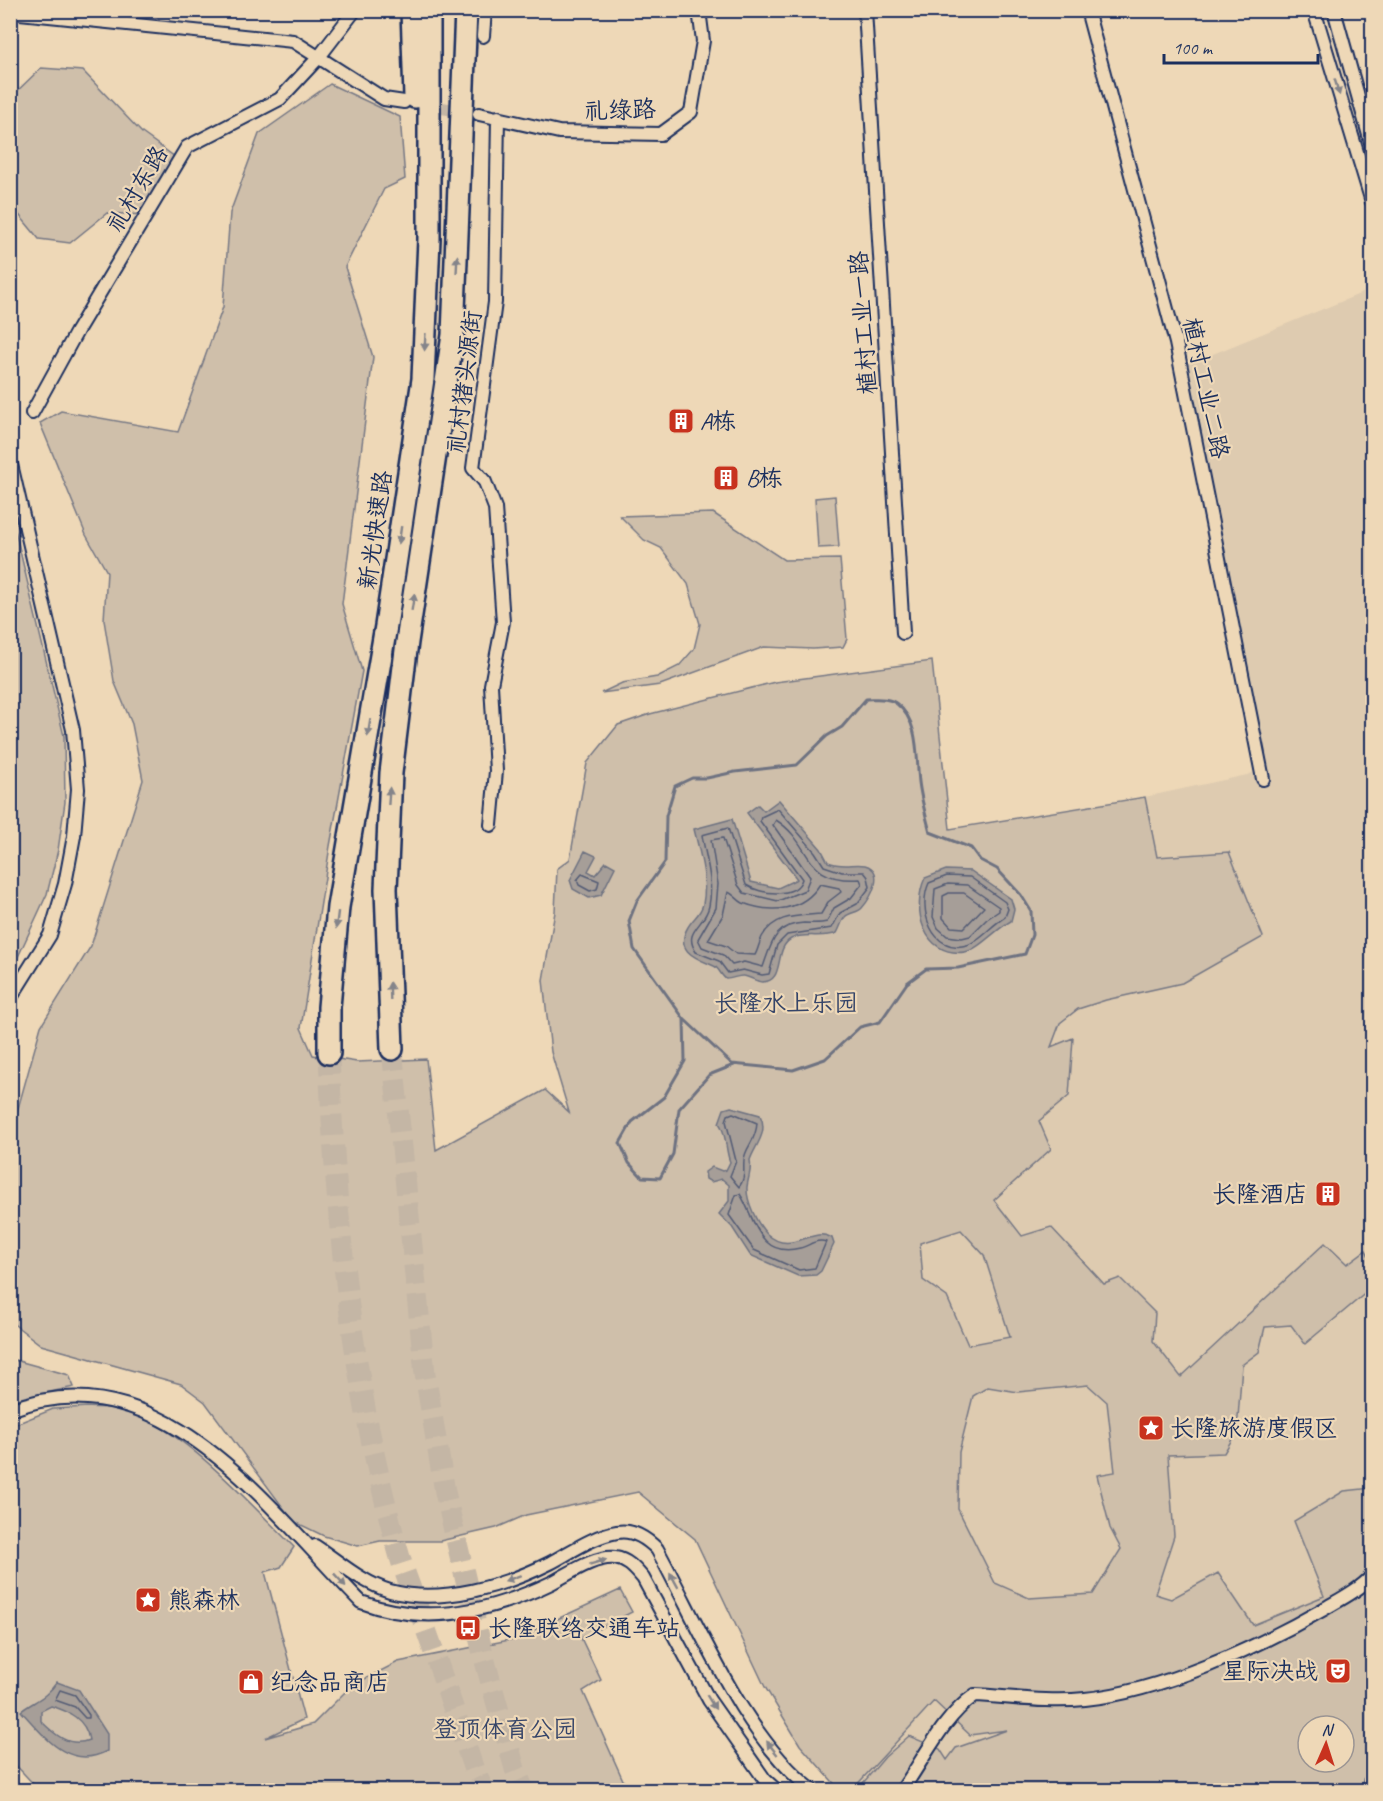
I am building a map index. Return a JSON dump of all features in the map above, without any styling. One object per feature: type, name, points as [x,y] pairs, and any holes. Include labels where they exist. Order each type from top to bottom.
[{"type":"highway","points":[[412,10],[426,301]]},
{"type":"highway","name":"新光快速路","points":[[329,1053],[330,987],[338,907],[384,638],[421,391],[429,239],[429,10]]},
{"type":"highway","name":"新光快速路","points":[[392,1049],[386,889],[389,793],[407,642],[453,335],[466,10]]},
{"type":"street","name":"礼村东路","points":[[32,413],[76,331],[187,147],[280,99],[319,57],[355,10]]},
{"type":"street","points":[[483,36],[485,10]]},
{"type":"street","name":"礼绿路","points":[[479,114],[559,132],[661,134],[692,112],[703,41],[699,10]]},
{"type":"street","name":"植村工业一路","points":[[865,10],[903,633]]},
{"type":"street","name":"植村工业二路","points":[[1087,10],[1176,343],[1263,779]]},
{"type":"street","points":[[1314,10],[1372,202]]},
{"type":"street","points":[[1334,10],[1372,147]]},
{"type":"street","points":[[10,12],[293,41],[384,99],[404,102]]},
{"type":"street","name":"礼村猪头源街","points":[[491,825],[496,771],[491,685],[503,622],[495,508],[485,482],[474,468],[495,302],[498,117]]},
{"type":"street","points":[[10,460],[73,730],[78,789],[72,846],[50,935],[10,999]]},
{"type":"street","points":[[10,1410],[36,1400],[76,1395],[109,1399],[151,1413],[232,1467],[361,1602],[384,1610],[412,1615],[444,1614],[480,1609],[542,1587],[597,1560],[613,1558],[629,1563],[644,1578],[709,1700],[753,1763],[776,1791]]},
{"type":"street","points":[[300,1537],[368,1582],[390,1591],[420,1594],[445,1594],[502,1582],[541,1567],[612,1533],[633,1533],[646,1539],[657,1549],[745,1712],[797,1779],[812,1791]]},
{"type":"street","points":[[902,1791],[947,1724],[964,1703],[975,1695],[1085,1699],[1133,1690],[1221,1659],[1283,1631],[1363,1586],[1372,1576]]},
{"type":"shaded area","points":[[1372,289],[1372,1606],[926,1790],[852,1790],[896,1740],[894,1272],[1050,1050],[1060,1023],[1078,1009],[1106,1000],[1182,983],[1145,797],[1247,775],[1268,767],[1186,365]]},
{"type":"green space","points":[[41,68],[83,71],[142,133],[175,157],[143,215],[107,213],[70,243],[39,239],[11,205],[11,97]]},
{"type":"green space","name":"长隆水上乐园","points":[[330,84],[400,117],[405,179],[384,189],[345,267],[373,357],[342,604],[362,671],[330,846],[301,1028],[313,1055],[357,1062],[426,1059],[436,1150],[545,1090],[569,1112],[551,1052],[543,980],[555,912],[557,869],[570,859],[587,763],[618,725],[650,714],[775,682],[932,661],[950,829],[1145,797],[1157,857],[1229,852],[1263,937],[1182,983],[1106,1000],[1078,1009],[1060,1023],[1051,1047],[1073,1038],[1069,1096],[1039,1121],[1051,1149],[994,1200],[1022,1236],[1051,1227],[1104,1284],[1120,1278],[1155,1313],[1153,1341],[1181,1377],[1325,1243],[1347,1264],[1366,1250],[1372,1271],[1372,1281],[1368,1291],[1305,1344],[1291,1325],[1265,1327],[1259,1352],[1242,1365],[1237,1431],[1224,1453],[1168,1455],[1174,1536],[1155,1594],[1171,1599],[1218,1573],[1253,1625],[1324,1596],[1294,1521],[1344,1491],[1372,1488],[1372,1790],[857,1790],[885,1757],[909,1736],[940,1749],[947,1760],[956,1748],[1007,1730],[970,1735],[934,1701],[852,1790],[840,1790],[800,1745],[765,1687],[695,1539],[638,1492],[526,1515],[496,1528],[440,1541],[380,1541],[358,1546],[324,1536],[293,1521],[205,1402],[181,1384],[41,1345],[11,1322],[10,1137],[41,1026],[91,946],[143,780],[132,724],[114,681],[104,620],[107,572],[86,535],[40,423],[61,411],[178,432],[223,307],[230,213],[259,134]],"holes":[[[961,1230],[984,1255],[1010,1337],[968,1345],[947,1297],[923,1280],[920,1243]],[[1088,1385],[1107,1402],[1115,1472],[1097,1475],[1110,1528],[1121,1549],[1093,1594],[1029,1598],[995,1583],[958,1509],[959,1452],[973,1396],[988,1387],[1018,1392]]]},
{"type":"green space","points":[[835,496],[839,547],[818,548],[815,498]]},
{"type":"green space","points":[[11,513],[64,736],[65,802],[58,850],[47,894],[11,972]]},
{"type":"green space","points":[[713,513],[784,560],[840,559],[847,639],[843,647],[813,649],[764,647],[660,685],[601,693],[622,683],[657,677],[679,666],[694,649],[700,624],[688,584],[661,548],[644,540],[620,516]]},
{"type":"green space","points":[[11,1359],[69,1375],[74,1387],[11,1400]]},
{"type":"green space","name":"登顶体育公园","points":[[88,1407],[129,1411],[174,1436],[217,1471],[294,1547],[281,1567],[265,1572],[304,1719],[265,1738],[313,1724],[351,1686],[398,1662],[514,1639],[620,1590],[632,1612],[581,1638],[601,1680],[583,1691],[627,1789],[39,1790],[11,1760],[11,1426],[53,1409]]},
{"type":"water","points":[[779,800],[821,849],[828,862],[838,865],[865,865],[872,868],[875,873],[875,885],[865,904],[860,910],[845,917],[837,933],[791,939],[782,950],[777,971],[769,981],[762,982],[742,976],[726,979],[716,967],[690,953],[684,943],[688,927],[702,907],[705,885],[694,829],[732,819],[751,882],[778,888],[797,879],[747,813],[758,805],[764,811]]},
{"type":"water","points":[[585,851],[596,856],[588,871],[595,875],[606,862],[615,867],[601,895],[589,898],[573,889],[570,880]]},
{"type":"water","points":[[946,870],[971,871],[1011,899],[1014,909],[1011,921],[976,947],[965,952],[951,952],[939,947],[930,939],[920,916],[919,903],[925,878]]},
{"type":"water","points":[[731,1107],[760,1115],[762,1121],[762,1133],[750,1160],[747,1193],[750,1205],[763,1230],[776,1240],[785,1242],[816,1235],[832,1238],[834,1244],[821,1271],[816,1275],[798,1276],[750,1255],[732,1227],[719,1214],[729,1201],[729,1185],[722,1179],[711,1182],[706,1179],[705,1172],[712,1167],[722,1171],[726,1170],[730,1162],[719,1123],[724,1109]]},
{"type":"water","points":[[57,1682],[79,1690],[107,1734],[107,1751],[81,1757],[69,1754],[49,1740],[21,1711]],"holes":[[[51,1706],[70,1713],[80,1721],[89,1740],[68,1741],[41,1721],[41,1711]]]},
{"type":"waterway","points":[[866,699],[890,700],[904,711],[910,720],[916,740],[920,788],[930,832],[971,848],[980,860],[997,869],[1021,895],[1031,911],[1032,935],[1025,954],[958,968],[926,969],[907,983],[880,1022],[860,1027],[825,1059],[793,1070],[732,1064],[684,1019],[634,949],[629,921],[637,901],[665,862],[666,816],[675,786],[692,778],[707,778],[735,772],[797,765],[827,736],[842,727],[866,699]]},
{"type":"waterway","points":[[684,1019],[685,1061],[664,1097],[632,1122],[620,1143],[629,1163],[642,1177],[660,1178],[673,1154],[679,1109],[709,1075],[734,1065]]},
{"type":"waterway","points":[[1362,1790],[1364,1779],[1372,1772]]},
{"type":"tunnel","points":[[424,105],[466,112]]},
{"type":"tunnel","points":[[392,1049],[425,1374],[445,1492],[483,1654],[515,1769],[524,1790]]},
{"type":"tunnel","points":[[329,1053],[341,1240],[357,1364],[368,1425],[400,1557],[474,1770],[484,1790]]},
{"type":"place","name":"A栋","points":[[681,421]]},
{"type":"place","name":"B栋","points":[[726,478]]},
{"type":"place","name":"长隆酒店","points":[[1328,1194]]},
{"type":"place","name":"长隆旅游度假区","points":[[1151,1428]]},
{"type":"place","name":"熊森林","points":[[148,1600]]},
{"type":"place","name":"长隆联络交通车站","points":[[468,1628]]},
{"type":"place","name":"星际决战","points":[[1338,1671]]},
{"type":"place","name":"纪念品商店","points":[[251,1682]]}]
